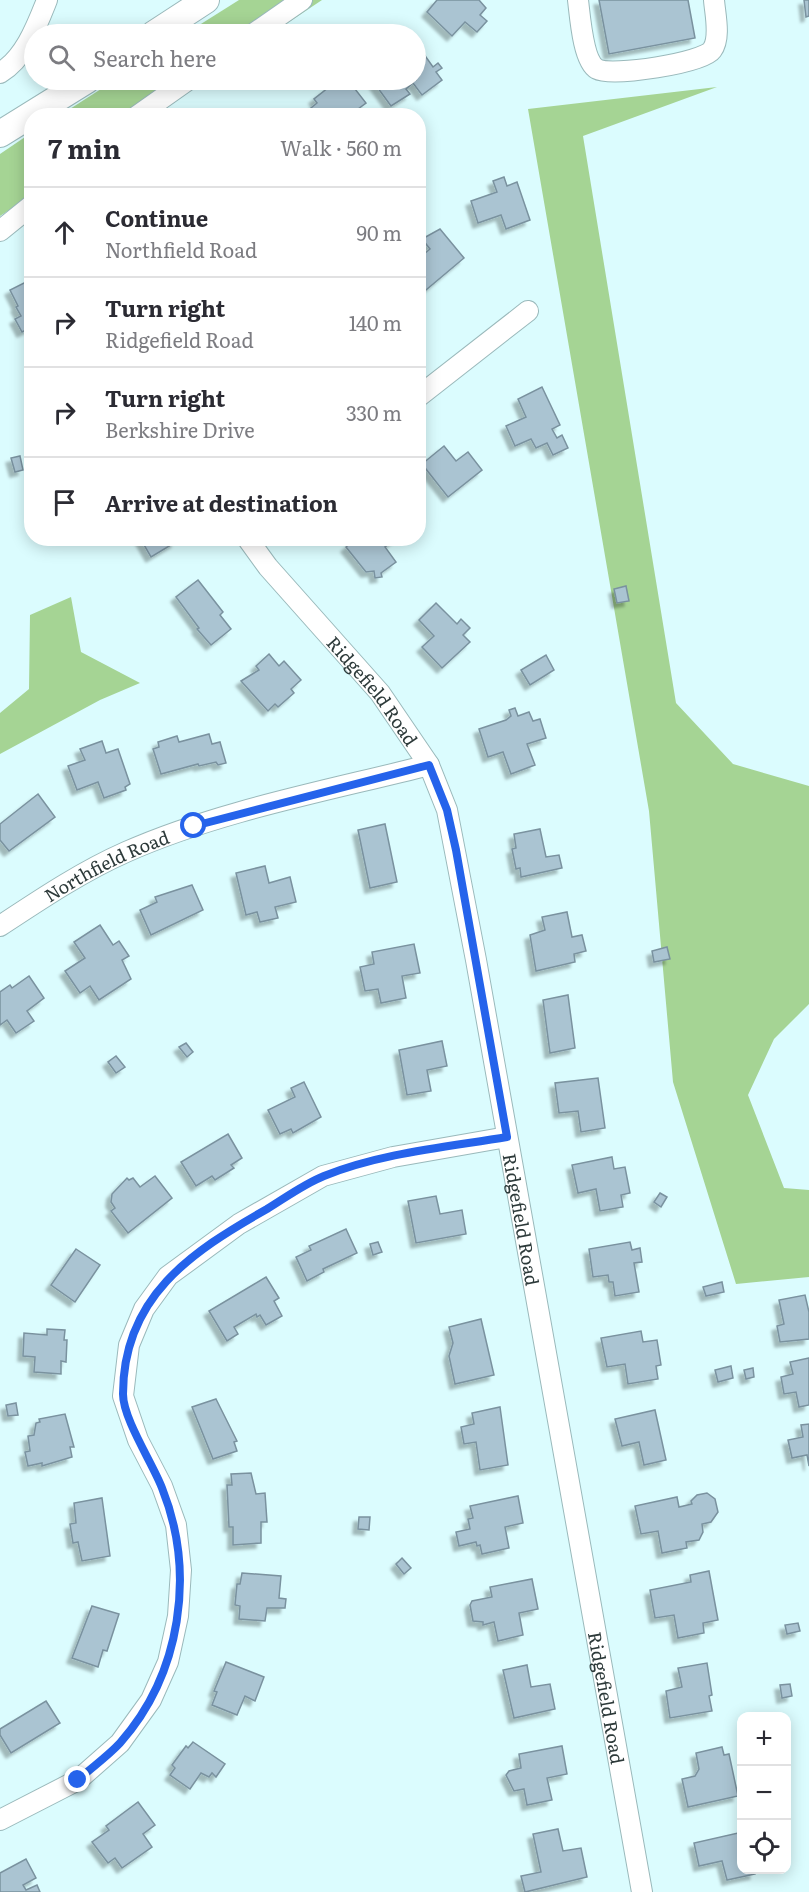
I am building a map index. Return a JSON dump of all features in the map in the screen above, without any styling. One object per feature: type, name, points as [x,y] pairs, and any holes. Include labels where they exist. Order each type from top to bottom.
[{"type":"main road","points":[[169,24],[206,0]]},
{"type":"main road","points":[[42,108],[71,90]]},
{"type":"main road","points":[[0,134],[24,119]]},
{"type":"street","points":[[35,24],[47,0]]},
{"type":"street","points":[[267,24],[302,0]]},
{"type":"street","points":[[578,0],[589,59],[597,69],[614,72],[692,61],[708,55],[714,48],[716,40],[714,0]]},
{"type":"street","points":[[0,73],[24,48]]},
{"type":"street","points":[[149,108],[175,90]]},
{"type":"street","points":[[0,231],[24,212]]},
{"type":"street","points":[[426,391],[528,311]]},
{"type":"street","name":"Ridgefield Road","points":[[253,546],[268,567],[380,693],[429,765],[447,810],[642,1892]]},
{"type":"street","name":"Northfield Road","points":[[0,926],[69,881],[127,852],[194,826],[429,765]]},
{"type":"street","points":[[0,1820],[78,1780],[120,1743],[151,1700],[168,1662],[178,1616],[181,1570],[176,1525],[162,1486],[138,1440],[123,1396],[129,1345],[144,1309],[168,1276],[240,1224],[323,1176],[393,1157],[507,1137]]},
{"type":"green space","points":[[239,0],[322,0],[286,24],[201,24]]},
{"type":"green space","points":[[717,87],[583,136],[676,703],[733,764],[809,786],[809,1004],[774,1039],[748,1095],[784,1188],[809,1190],[809,1277],[736,1284],[673,1082],[649,811],[528,109]]},
{"type":"green space","points":[[99,90],[190,90],[163,108],[71,108]]},
{"type":"green space","points":[[24,138],[24,201],[0,216],[0,154]]},
{"type":"green space","points":[[71,597],[81,652],[140,683],[100,700],[0,754],[0,713],[29,689],[30,615]]},
{"type":"building","points":[[437,0],[479,0],[486,8],[480,15],[487,21],[477,32],[465,22],[452,36],[427,12]]},
{"type":"building","points":[[599,0],[688,0],[695,38],[609,54]]},
{"type":"building","points":[[804,0],[809,0],[809,16],[806,17]]},
{"type":"building","points":[[426,57],[433,67],[438,63],[442,68],[436,72],[442,80],[422,95],[418,90],[426,90]]},
{"type":"building","points":[[325,90],[356,90],[366,103],[359,108],[311,108],[317,103],[314,99]]},
{"type":"building","points":[[379,90],[407,90],[410,94],[391,106]]},
{"type":"building","points":[[504,177],[507,186],[517,182],[530,220],[506,229],[501,215],[478,223],[471,201],[497,192],[493,181]]},
{"type":"building","points":[[440,229],[464,258],[426,290],[426,252],[430,249],[426,244],[426,237]]},
{"type":"building","points":[[24,283],[24,331],[22,332],[15,319],[21,316],[10,290]]},
{"type":"building","points":[[542,387],[560,425],[552,429],[557,438],[562,435],[568,448],[553,455],[547,443],[536,448],[531,439],[515,446],[506,426],[526,417],[518,399]]},
{"type":"building","points":[[444,446],[456,461],[468,452],[482,470],[448,497],[426,469],[426,461]]},
{"type":"building","points":[[20,456],[23,470],[15,472],[11,458]]},
{"type":"building","points":[[145,546],[169,546],[151,557]]},
{"type":"building","points":[[386,546],[396,562],[381,573],[382,577],[375,578],[374,571],[366,572],[346,547]]},
{"type":"building","points":[[198,580],[223,612],[220,615],[231,629],[211,645],[197,629],[199,628],[176,597]]},
{"type":"building","points":[[626,586],[629,601],[617,603],[614,589]]},
{"type":"building","points":[[436,603],[457,624],[461,619],[470,628],[463,635],[470,642],[442,668],[422,647],[434,636],[419,620]]},
{"type":"building","points":[[269,654],[279,666],[284,661],[301,680],[291,689],[294,693],[278,707],[275,704],[268,711],[241,681],[259,670],[256,666]]},
{"type":"building","points":[[546,655],[554,670],[530,685],[521,670]]},
{"type":"building","points":[[515,708],[518,716],[529,712],[533,721],[540,719],[546,738],[527,744],[535,765],[511,774],[503,752],[488,757],[479,729],[506,720],[511,716],[509,710]]},
{"type":"building","points":[[209,734],[212,744],[220,742],[226,763],[218,765],[216,762],[199,766],[198,764],[161,774],[153,749],[159,747],[158,742],[177,736],[179,742]]},
{"type":"building","points":[[102,741],[106,753],[118,749],[130,784],[125,787],[126,790],[104,798],[98,782],[77,790],[68,766],[85,760],[80,749]]},
{"type":"building","points":[[38,794],[55,817],[9,851],[0,840],[0,824]]},
{"type":"building","points":[[385,824],[397,882],[370,888],[358,830]]},
{"type":"building","points":[[540,829],[546,857],[559,855],[562,868],[521,877],[520,868],[516,869],[512,849],[516,848],[514,834]]},
{"type":"building","points":[[265,866],[269,883],[290,877],[296,902],[275,907],[278,918],[260,922],[257,912],[246,915],[236,873]]},
{"type":"building","points":[[192,885],[203,910],[151,935],[140,910],[157,902],[155,897]]},
{"type":"building","points":[[567,912],[572,937],[582,935],[586,951],[574,954],[575,962],[536,971],[530,935],[545,930],[542,917]]},
{"type":"building","points":[[100,925],[113,945],[119,941],[129,956],[122,960],[131,979],[99,1000],[90,986],[80,993],[65,971],[85,958],[74,942]]},
{"type":"building","points":[[414,944],[420,973],[402,976],[406,998],[381,1003],[378,989],[365,991],[360,967],[374,964],[372,952]]},
{"type":"building","points":[[667,947],[670,959],[654,962],[652,951]]},
{"type":"building","points":[[29,976],[44,998],[27,1011],[34,1021],[16,1033],[7,1020],[0,1025],[0,992],[10,985],[12,988]]},
{"type":"building","points":[[568,995],[575,1048],[550,1053],[543,1000]]},
{"type":"building","points":[[442,1041],[447,1066],[427,1070],[431,1091],[407,1095],[399,1050]]},
{"type":"building","points":[[186,1043],[193,1052],[187,1057],[179,1047]]},
{"type":"building","points":[[116,1056],[125,1067],[116,1073],[108,1062]]},
{"type":"building","points":[[598,1078],[605,1128],[581,1132],[578,1111],[559,1113],[555,1083]]},
{"type":"building","points":[[304,1082],[321,1117],[293,1133],[291,1129],[280,1134],[268,1110],[295,1097],[291,1088]]},
{"type":"building","points":[[228,1134],[242,1158],[231,1165],[234,1168],[215,1180],[212,1176],[196,1186],[181,1162]]},
{"type":"building","points":[[612,1157],[614,1169],[625,1167],[630,1193],[621,1195],[623,1207],[600,1211],[596,1189],[578,1193],[572,1165]]},
{"type":"building","points":[[155,1176],[172,1198],[128,1233],[111,1211],[115,1208],[111,1202],[112,1194],[127,1178],[129,1180],[133,1178],[140,1187]]},
{"type":"building","points":[[660,1193],[667,1197],[661,1207],[654,1202]]},
{"type":"building","points":[[436,1196],[440,1214],[462,1210],[466,1234],[416,1243],[408,1201]]},
{"type":"building","points":[[346,1229],[357,1253],[323,1269],[324,1272],[307,1281],[296,1257],[311,1250],[309,1246]]},
{"type":"building","points":[[378,1242],[382,1252],[373,1255],[370,1244]]},
{"type":"building","points":[[630,1242],[632,1250],[640,1248],[642,1262],[634,1263],[639,1292],[615,1296],[613,1282],[609,1282],[608,1275],[593,1277],[589,1249]]},
{"type":"building","points":[[76,1249],[100,1265],[75,1302],[51,1285]]},
{"type":"building","points":[[266,1277],[279,1298],[274,1301],[282,1316],[266,1325],[260,1315],[257,1317],[256,1314],[234,1327],[238,1334],[227,1341],[209,1311]]},
{"type":"building","points":[[722,1282],[724,1292],[706,1296],[703,1287]]},
{"type":"building","points":[[805,1295],[809,1312],[809,1339],[780,1342],[777,1326],[784,1324],[779,1300]]},
{"type":"building","points":[[481,1319],[494,1375],[455,1384],[449,1356],[453,1343],[449,1327]]},
{"type":"building","points":[[47,1329],[65,1330],[66,1362],[61,1361],[61,1374],[34,1372],[35,1357],[23,1356],[24,1333],[47,1335]]},
{"type":"building","points":[[641,1331],[643,1342],[657,1340],[661,1365],[656,1366],[658,1379],[628,1384],[625,1364],[607,1367],[601,1338]]},
{"type":"building","points":[[809,1358],[809,1405],[799,1407],[796,1392],[784,1394],[781,1377],[793,1374],[790,1362]]},
{"type":"building","points":[[731,1366],[733,1378],[718,1382],[715,1370]]},
{"type":"building","points":[[753,1368],[754,1377],[746,1379],[744,1370]]},
{"type":"building","points":[[216,1399],[237,1441],[234,1442],[237,1451],[213,1459],[192,1407]]},
{"type":"building","points":[[16,1403],[18,1415],[8,1416],[6,1405]]},
{"type":"building","points":[[500,1407],[508,1465],[480,1470],[476,1442],[464,1444],[461,1427],[474,1424],[472,1413]]},
{"type":"building","points":[[655,1410],[666,1460],[644,1465],[639,1442],[622,1446],[615,1419]]},
{"type":"building","points":[[65,1414],[74,1447],[70,1447],[72,1457],[42,1466],[42,1463],[28,1466],[25,1452],[30,1451],[28,1436],[34,1435],[36,1423],[40,1422],[39,1419]]},
{"type":"building","points":[[809,1424],[809,1466],[807,1455],[792,1458],[788,1440],[803,1437],[801,1425]]},
{"type":"building","points":[[251,1473],[256,1494],[265,1493],[267,1522],[261,1522],[261,1543],[233,1545],[233,1527],[229,1527],[227,1485],[232,1485],[231,1474]]},
{"type":"building","points":[[707,1493],[715,1499],[718,1512],[711,1522],[702,1524],[703,1532],[699,1540],[686,1542],[687,1548],[662,1553],[658,1531],[641,1534],[635,1506],[677,1497],[679,1507],[692,1504],[691,1501],[697,1495]]},
{"type":"building","points":[[518,1496],[523,1523],[505,1527],[509,1548],[482,1554],[480,1545],[477,1546],[476,1542],[459,1546],[456,1532],[470,1529],[468,1519],[473,1518],[470,1506]]},
{"type":"building","points":[[102,1498],[110,1556],[82,1561],[78,1542],[73,1543],[70,1524],[76,1523],[74,1503]]},
{"type":"building","points":[[359,1517],[370,1517],[369,1530],[358,1529]]},
{"type":"building","points":[[402,1558],[411,1568],[404,1574],[396,1564]]},
{"type":"building","points":[[709,1571],[718,1620],[703,1623],[704,1633],[678,1638],[674,1615],[655,1618],[650,1590],[691,1582],[690,1575]]},
{"type":"building","points":[[242,1573],[281,1576],[279,1598],[286,1599],[285,1608],[267,1608],[265,1621],[239,1619],[240,1606],[235,1605],[237,1584],[240,1584]]},
{"type":"building","points":[[532,1579],[538,1609],[519,1613],[523,1635],[498,1641],[494,1622],[483,1625],[483,1622],[473,1621],[470,1605],[472,1601],[492,1597],[490,1587]]},
{"type":"building","points":[[92,1606],[119,1614],[107,1651],[103,1650],[98,1667],[72,1658]]},
{"type":"building","points":[[798,1623],[800,1631],[787,1634],[785,1625]]},
{"type":"building","points":[[226,1662],[264,1677],[255,1701],[245,1696],[237,1715],[212,1705],[217,1692],[214,1691]]},
{"type":"building","points":[[707,1663],[712,1711],[670,1718],[666,1691],[682,1687],[678,1668]]},
{"type":"building","points":[[527,1665],[531,1687],[550,1684],[555,1709],[514,1718],[503,1670]]},
{"type":"building","points":[[790,1684],[792,1696],[782,1698],[780,1685]]},
{"type":"building","points":[[46,1701],[60,1723],[11,1753],[0,1735],[0,1729]]},
{"type":"building","points":[[193,1742],[225,1764],[216,1777],[212,1773],[209,1777],[201,1773],[190,1789],[170,1775],[175,1768],[172,1765],[186,1746],[188,1748]]},
{"type":"building","points":[[562,1746],[567,1774],[547,1778],[552,1800],[527,1805],[524,1789],[514,1791],[506,1775],[509,1771],[521,1768],[519,1754]]},
{"type":"building","points":[[722,1747],[724,1755],[729,1754],[737,1796],[688,1807],[682,1779],[695,1776],[699,1769],[696,1753]]},
{"type":"building","points":[[138,1802],[155,1825],[143,1834],[152,1847],[122,1868],[115,1858],[108,1863],[92,1842],[109,1830],[106,1826]]},
{"type":"building","points":[[558,1829],[563,1851],[581,1848],[587,1877],[525,1892],[521,1876],[541,1872],[533,1834]]},
{"type":"building","points":[[737,1833],[737,1874],[755,1874],[727,1880],[722,1861],[699,1866],[694,1843]]},
{"type":"building","points":[[26,1859],[36,1878],[23,1885],[26,1890],[37,1885],[40,1892],[0,1892],[0,1873]]},
{"type":"route","points":[[78,1780],[120,1743],[151,1700],[168,1662],[178,1616],[181,1570],[176,1525],[162,1486],[138,1440],[123,1396],[129,1345],[144,1309],[168,1276],[240,1224],[323,1176],[393,1157],[507,1137],[456,850],[447,810],[429,765],[194,826]]}]
